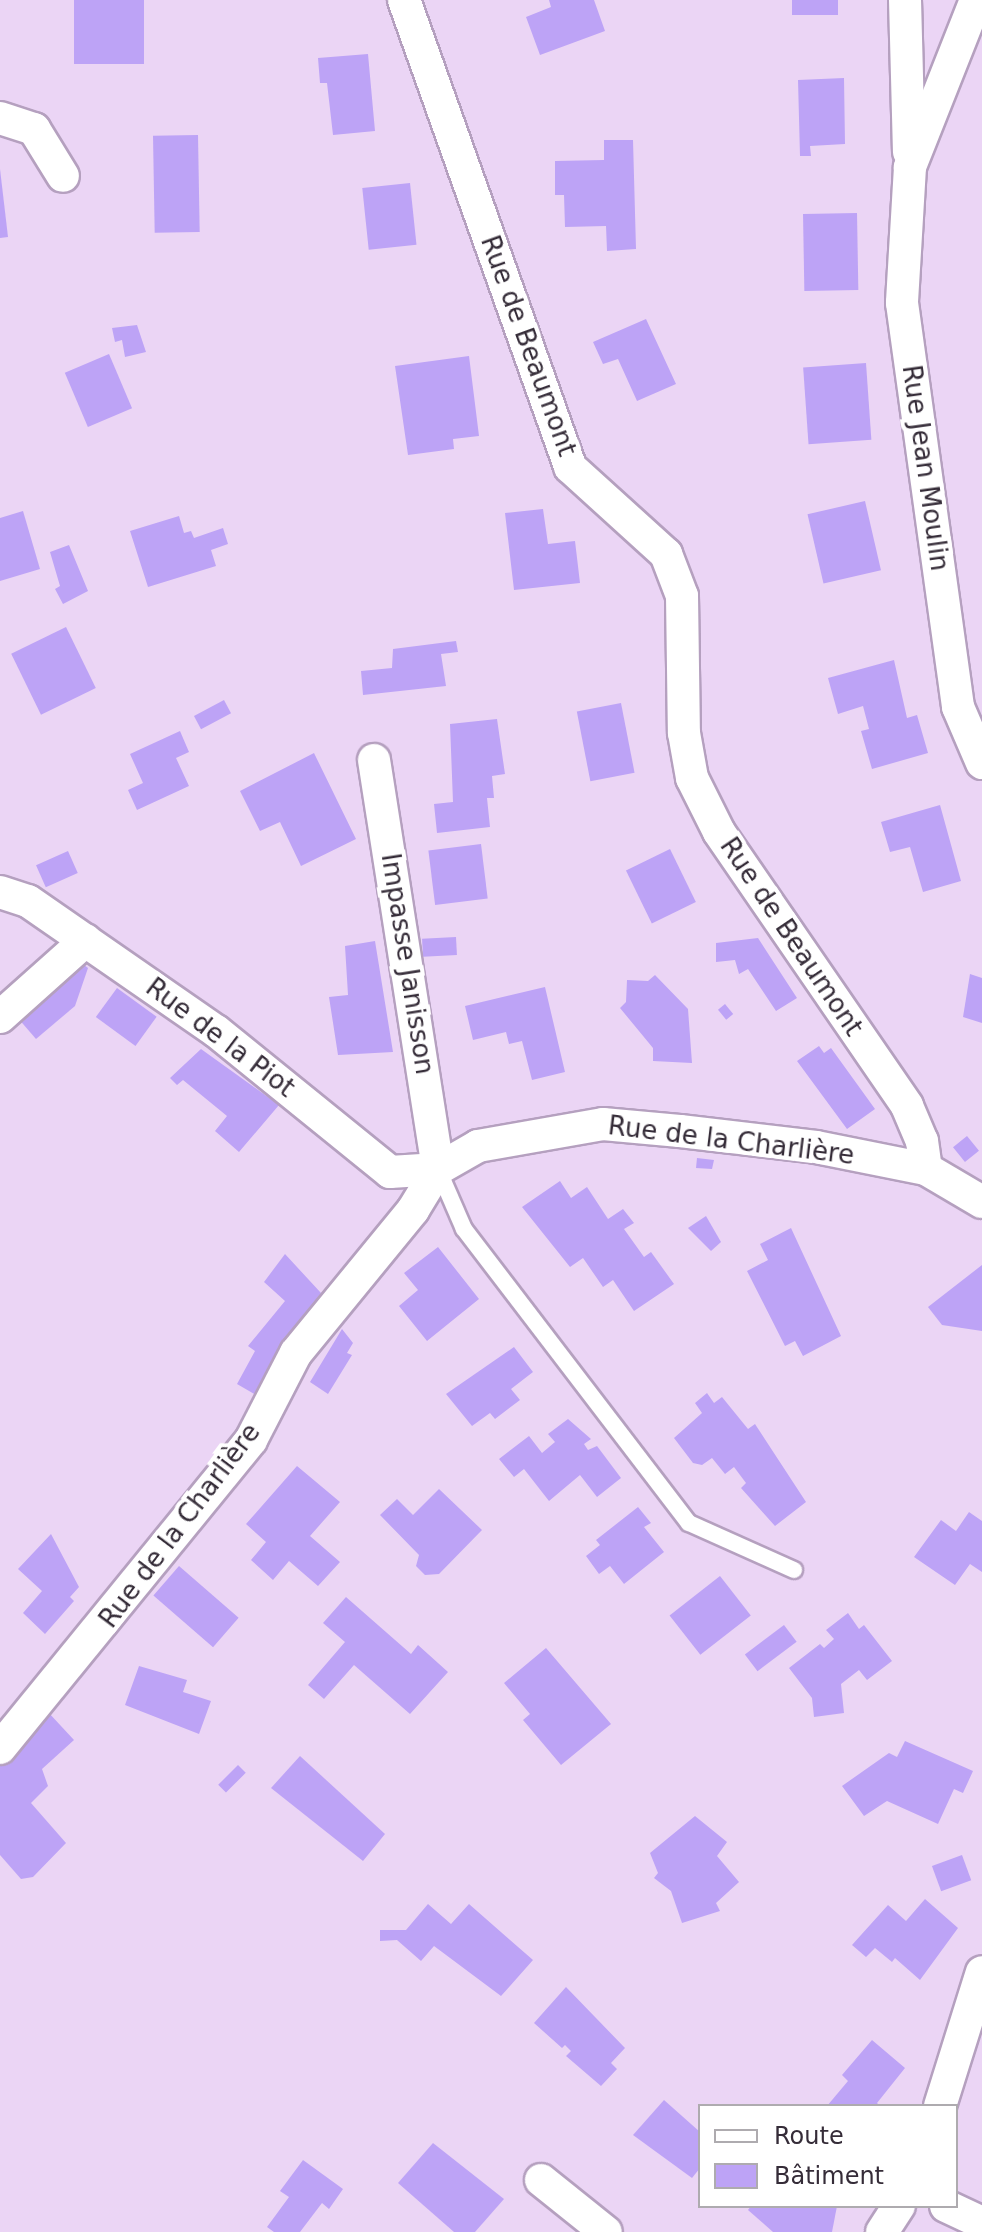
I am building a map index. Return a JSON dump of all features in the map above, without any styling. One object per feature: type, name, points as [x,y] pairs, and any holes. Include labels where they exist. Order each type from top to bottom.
[{"type":"street","name":"Rue de Beaumont","points":[[404,0],[570,467],[666,554],[682,596],[684,733],[692,778],[719,832],[907,1106],[922,1141],[926,1169]]},
{"type":"street","name":"Rue Jean Moulin","points":[[905,0],[910,167],[902,303],[958,707],[982,763]]},
{"type":"street","name":"Rue Jean Moulin","points":[[910,167],[976,0]]},
{"type":"street","points":[[0,118],[34,129],[63,176]]},
{"type":"street","name":"Impasse Janisson","points":[[374,760],[438,1169]]},
{"type":"street","name":"Rue de la Piot","points":[[0,892],[28,901],[216,1031],[390,1172],[438,1169]]},
{"type":"street","points":[[0,1017],[86,940]]},
{"type":"street","name":"Rue de la Charlière","points":[[0,1748],[59,1682],[251,1440],[296,1353],[413,1210],[438,1169],[478,1146],[603,1124],[816,1147],[926,1169],[982,1202]]},
{"type":"street","points":[[941,2104],[982,1972]]},
{"type":"street","points":[[541,2180],[606,2232]]},
{"type":"street","points":[[882,2232],[898,2208]]},
{"type":"street","points":[[950,2208],[982,2223]]},
{"type":"lane","points":[[438,1169],[464,1229],[689,1523],[794,1570]]},
{"type":"building","points":[[74,0],[144,0],[144,64],[74,64]]},
{"type":"building","points":[[549,0],[594,0],[605,31],[540,55],[526,17],[551,7]]},
{"type":"building","points":[[792,0],[838,0],[838,15],[792,15]]},
{"type":"building","points":[[368,54],[375,131],[333,135],[327,83],[320,83],[318,58]]},
{"type":"building","points":[[844,78],[845,144],[810,146],[811,156],[800,156],[798,80]]},
{"type":"building","points":[[198,135],[200,232],[155,233],[153,136]]},
{"type":"building","points":[[604,140],[633,140],[636,249],[607,251],[606,226],[565,227],[564,195],[555,195],[555,161],[604,160]]},
{"type":"building","points":[[0,169],[8,237],[0,238]]},
{"type":"building","points":[[410,183],[416,245],[369,250],[362,188]]},
{"type":"building","points":[[857,213],[858,290],[804,291],[803,214]]},
{"type":"building","points":[[646,319],[676,384],[637,401],[618,359],[603,364],[593,342]]},
{"type":"building","points":[[137,325],[146,352],[125,357],[122,340],[115,342],[112,328]]},
{"type":"building","points":[[109,354],[132,408],[88,427],[65,373]]},
{"type":"building","points":[[469,356],[479,436],[453,439],[454,449],[408,455],[395,366]]},
{"type":"building","points":[[866,363],[871,440],[809,444],[803,367]]},
{"type":"building","points":[[865,501],[881,570],[823,583],[808,514]]},
{"type":"building","points":[[543,509],[548,544],[575,541],[580,583],[514,590],[505,513]]},
{"type":"building","points":[[23,511],[40,569],[0,581],[0,518]]},
{"type":"building","points":[[179,516],[184,533],[191,531],[194,538],[223,528],[228,544],[211,550],[216,566],[148,587],[130,531]]},
{"type":"building","points":[[69,545],[88,591],[63,604],[55,589],[60,586],[50,552]]},
{"type":"building","points":[[66,627],[96,688],[41,715],[11,654]]},
{"type":"building","points":[[456,641],[458,652],[441,654],[446,686],[363,695],[361,671],[392,668],[393,649]]},
{"type":"building","points":[[894,660],[907,718],[917,715],[928,753],[872,769],[861,731],[869,729],[863,706],[838,714],[828,678]]},
{"type":"building","points":[[224,700],[231,713],[201,729],[194,716]]},
{"type":"building","points":[[621,703],[635,773],[590,781],[577,712]]},
{"type":"building","points":[[497,719],[505,774],[492,776],[494,798],[487,798],[490,827],[437,833],[434,804],[453,802],[450,724]]},
{"type":"building","points":[[180,731],[189,752],[176,758],[189,786],[137,810],[128,790],[143,783],[130,754]]},
{"type":"building","points":[[314,753],[356,839],[301,866],[280,822],[260,831],[240,791]]},
{"type":"building","points":[[940,805],[961,881],[923,892],[910,847],[890,852],[881,822]]},
{"type":"building","points":[[481,844],[488,899],[435,905],[428,850]]},
{"type":"building","points":[[670,849],[696,902],[652,924],[626,870]]},
{"type":"building","points":[[68,851],[78,873],[46,887],[36,865]]},
{"type":"building","points":[[456,937],[457,955],[423,957],[422,939]]},
{"type":"building","points":[[758,938],[797,998],[776,1011],[748,969],[739,974],[735,960],[716,962],[716,943]]},
{"type":"building","points":[[375,941],[393,1052],[338,1055],[329,997],[348,995],[345,946]]},
{"type":"building","points":[[79,961],[88,968],[75,1006],[36,1039],[17,1017]]},
{"type":"building","points":[[970,974],[982,978],[982,1023],[963,1017]]},
{"type":"building","points":[[655,975],[688,1009],[692,1063],[653,1061],[653,1048],[620,1008],[626,1002],[627,980],[648,981]]},
{"type":"building","points":[[545,987],[565,1072],[532,1080],[522,1041],[509,1044],[506,1032],[473,1040],[465,1006]]},
{"type":"building","points":[[117,988],[157,1017],[135,1046],[96,1017]]},
{"type":"building","points":[[725,1004],[733,1014],[726,1020],[718,1010]]},
{"type":"building","points":[[819,1046],[824,1053],[831,1048],[875,1109],[847,1129],[797,1061]]},
{"type":"building","points":[[201,1049],[279,1105],[239,1152],[215,1131],[227,1116],[183,1080],[177,1085],[170,1078]]},
{"type":"building","points":[[967,1136],[979,1151],[965,1162],[953,1147]]},
{"type":"building","points":[[697,1158],[714,1160],[712,1169],[696,1168]]},
{"type":"building","points":[[560,1181],[571,1198],[587,1187],[608,1219],[623,1209],[634,1223],[624,1229],[644,1257],[651,1252],[674,1284],[634,1311],[613,1280],[603,1287],[583,1258],[570,1267],[522,1207]]},
{"type":"building","points":[[706,1216],[721,1242],[711,1251],[688,1228]]},
{"type":"building","points":[[791,1228],[841,1336],[803,1356],[795,1341],[785,1346],[747,1271],[768,1260],[760,1244]]},
{"type":"building","points":[[438,1247],[479,1299],[427,1341],[399,1306],[418,1290],[404,1273]]},
{"type":"building","points":[[285,1254],[321,1293],[256,1395],[237,1384],[255,1351],[248,1346],[285,1301],[264,1282]]},
{"type":"building","points":[[982,1265],[982,1331],[942,1325],[928,1307]]},
{"type":"building","points":[[342,1329],[353,1343],[347,1353],[352,1355],[328,1394],[310,1382]]},
{"type":"building","points":[[514,1347],[533,1372],[511,1389],[520,1400],[495,1419],[490,1413],[472,1426],[446,1394]]},
{"type":"building","points":[[707,1393],[714,1403],[722,1397],[748,1429],[755,1424],[806,1502],[775,1526],[741,1488],[746,1483],[734,1467],[725,1474],[712,1458],[702,1465],[693,1463],[674,1438],[702,1413],[695,1403]]},
{"type":"building","points":[[568,1419],[591,1439],[584,1444],[588,1450],[597,1446],[621,1478],[597,1497],[580,1475],[549,1501],[524,1469],[514,1477],[499,1459],[529,1436],[542,1453],[555,1442],[548,1434]]},
{"type":"building","points":[[297,1466],[340,1502],[310,1536],[340,1562],[318,1586],[289,1561],[273,1580],[251,1560],[266,1542],[246,1524]]},
{"type":"building","points":[[439,1489],[482,1530],[439,1574],[425,1575],[416,1566],[419,1555],[380,1515],[397,1499],[413,1515]]},
{"type":"building","points":[[638,1507],[651,1523],[644,1527],[664,1552],[624,1584],[610,1566],[599,1574],[586,1556],[600,1545],[596,1540]]},
{"type":"building","points":[[969,1512],[982,1521],[982,1572],[970,1564],[955,1585],[914,1557],[941,1520],[956,1531]]},
{"type":"building","points":[[51,1534],[79,1587],[70,1597],[74,1601],[45,1634],[23,1613],[42,1591],[18,1569]]},
{"type":"building","points":[[179,1566],[239,1618],[213,1647],[153,1595]]},
{"type":"building","points":[[720,1576],[751,1615],[700,1655],[670,1615]]},
{"type":"building","points":[[346,1597],[411,1654],[418,1645],[448,1672],[410,1714],[354,1665],[324,1699],[308,1685],[345,1642],[323,1623]]},
{"type":"building","points":[[848,1613],[859,1629],[864,1625],[892,1661],[867,1680],[859,1670],[841,1684],[844,1713],[814,1717],[812,1698],[789,1668],[820,1644],[824,1648],[834,1639],[826,1630]]},
{"type":"building","points":[[784,1625],[797,1642],[758,1671],[745,1654]]},
{"type":"building","points":[[546,1648],[611,1724],[561,1765],[523,1720],[530,1714],[504,1683]]},
{"type":"building","points":[[139,1666],[187,1680],[183,1692],[211,1701],[199,1734],[125,1705]]},
{"type":"building","points":[[48,1712],[74,1740],[42,1769],[48,1786],[31,1803],[66,1843],[33,1877],[21,1879],[0,1855],[0,1760]]},
{"type":"building","points":[[905,1741],[973,1771],[963,1793],[954,1789],[938,1824],[887,1801],[864,1816],[842,1786],[889,1753],[897,1757]]},
{"type":"building","points":[[300,1756],[385,1834],[363,1861],[271,1788]]},
{"type":"building","points":[[238,1765],[246,1773],[226,1793],[218,1785]]},
{"type":"building","points":[[695,1816],[727,1842],[717,1856],[739,1882],[716,1903],[720,1911],[682,1923],[671,1891],[654,1878],[658,1873],[650,1853]]},
{"type":"building","points":[[962,1855],[971,1880],[941,1891],[932,1866]]},
{"type":"building","points":[[925,1899],[958,1928],[920,1980],[895,1958],[892,1962],[875,1948],[866,1957],[852,1945],[888,1905],[906,1921]]},
{"type":"building","points":[[428,1904],[451,1924],[469,1904],[533,1960],[501,1996],[434,1946],[421,1961],[397,1940],[380,1941],[380,1930],[406,1930]]},
{"type":"building","points":[[566,1987],[625,2048],[611,2063],[617,2069],[601,2086],[566,2056],[571,2051],[565,2045],[562,2048],[534,2023]]},
{"type":"building","points":[[872,2040],[905,2068],[878,2104],[829,2104],[848,2081],[842,2075]]},
{"type":"building","points":[[664,2100],[698,2130],[698,2170],[692,2178],[633,2135]]},
{"type":"building","points":[[433,2143],[504,2199],[475,2232],[454,2232],[398,2183]]},
{"type":"building","points":[[303,2160],[343,2189],[329,2209],[322,2203],[300,2232],[274,2232],[267,2227],[289,2197],[280,2191]]},
{"type":"building","points":[[837,2208],[832,2232],[773,2232],[748,2210]]}]
